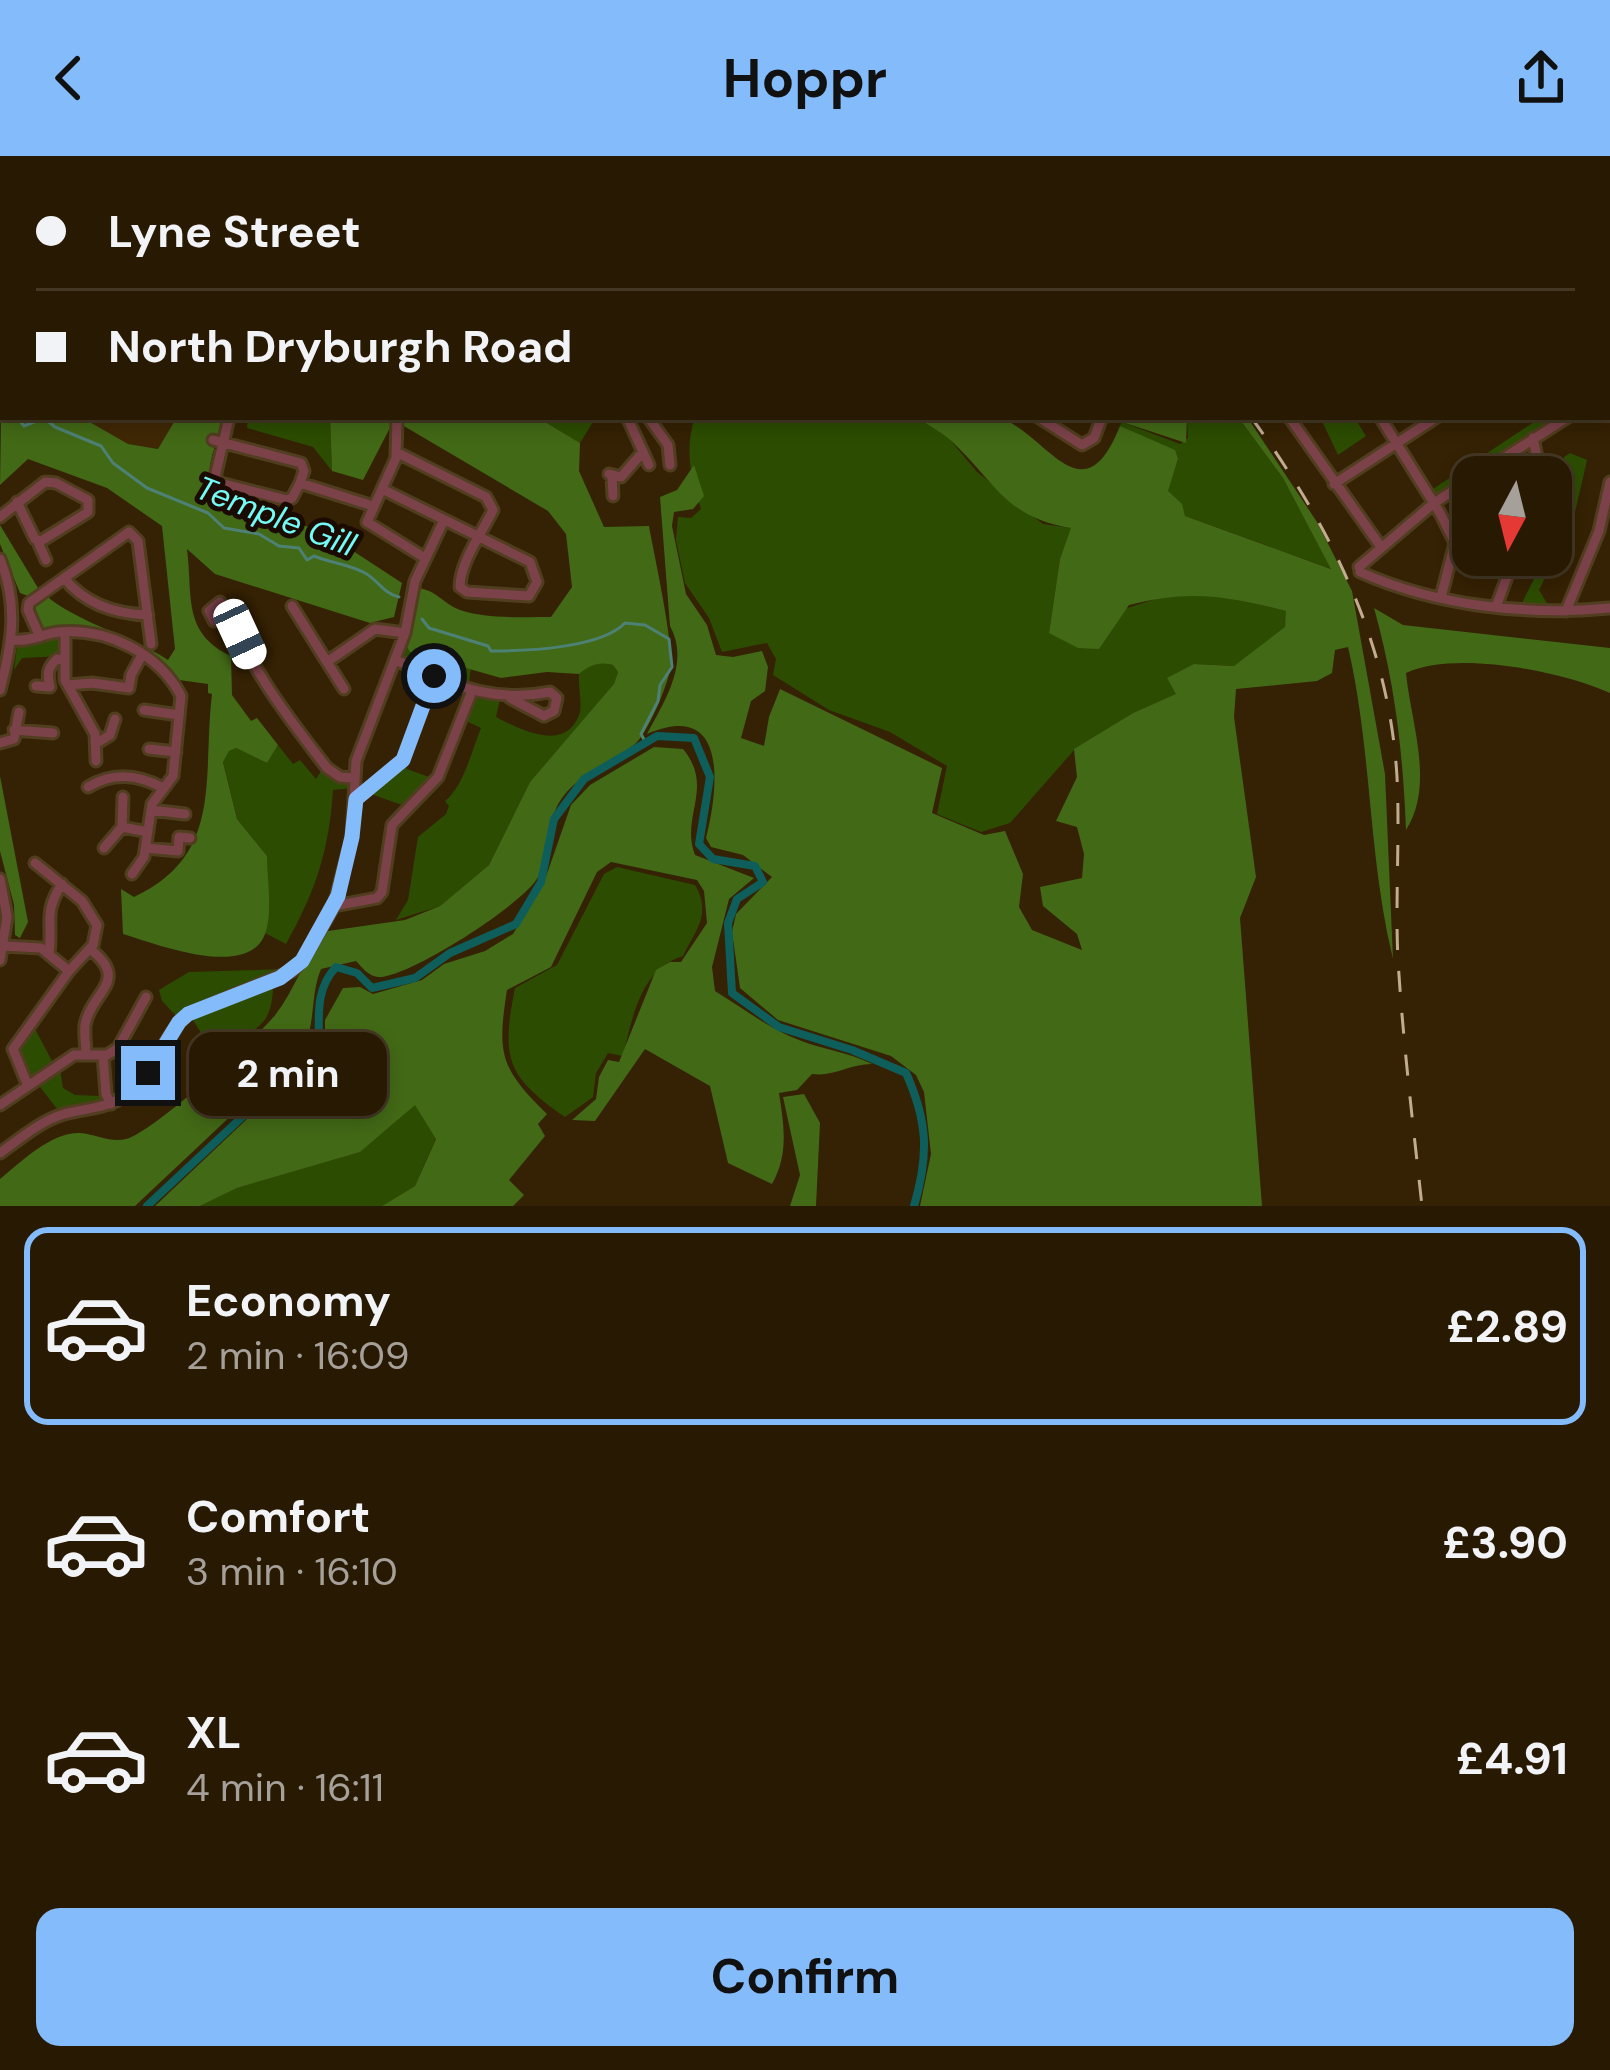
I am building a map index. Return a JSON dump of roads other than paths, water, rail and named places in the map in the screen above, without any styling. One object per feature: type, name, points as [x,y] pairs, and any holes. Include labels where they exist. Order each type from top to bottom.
[{"type":"street","points":[[217,442],[301,463],[304,471],[292,498],[220,483],[215,477],[217,442],[228,420]]},
{"type":"street","points":[[398,420],[396,452],[368,517],[369,526],[425,558]]},
{"type":"street","points":[[628,420],[649,465]]},
{"type":"street","points":[[650,420],[668,445],[670,465]]},
{"type":"street","points":[[1042,420],[1078,444],[1090,442],[1101,420]]},
{"type":"street","points":[[1291,420],[1382,547]]},
{"type":"street","points":[[1382,420],[1455,543],[1442,597]]},
{"type":"street","points":[[1334,484],[1432,420]]},
{"type":"street","points":[[1505,456],[1557,420]]},
{"type":"street","points":[[1533,438],[1536,456]]},
{"type":"street","points":[[382,489],[480,536],[533,565],[538,582],[534,593],[467,592],[460,587],[459,578],[480,536],[493,510],[489,501],[396,452]]},
{"type":"street","points":[[613,496],[610,476],[621,477],[642,453]]},
{"type":"street","points":[[0,517],[45,482],[88,500],[88,512],[46,540],[37,540]]},
{"type":"street","points":[[300,483],[373,506]]},
{"type":"street","points":[[1566,611],[1599,531],[1610,483]]},
{"type":"street","points":[[1452,491],[1359,569],[1413,592],[1496,607],[1610,608]]},
{"type":"street","points":[[17,502],[46,560]]},
{"type":"street","points":[[0,1153],[46,1121],[111,1104],[137,1087],[188,1014],[292,971],[302,961],[334,906],[347,863],[356,761],[405,633],[414,585],[444,520]]},
{"type":"street","points":[[40,637],[29,603],[129,532],[134,536],[151,644]]},
{"type":"street","points":[[0,690],[12,640],[13,605],[1,563]]},
{"type":"street","points":[[1496,607],[1507,576]]},
{"type":"street","points":[[64,578],[85,600],[125,615],[148,615]]},
{"type":"street","points":[[292,606],[344,689]]},
{"type":"street","points":[[230,618],[263,681],[326,767],[340,777],[354,778]]},
{"type":"street","points":[[327,662],[375,629],[405,633]]},
{"type":"street","points":[[12,640],[28,642],[64,632],[96,633],[121,641],[160,667],[181,696],[173,776],[151,810],[146,848],[132,874]]},
{"type":"street","points":[[64,632],[68,685],[97,743],[96,760]]},
{"type":"street","points":[[68,685],[92,682],[129,688],[142,655]]},
{"type":"street","points":[[36,686],[50,687],[50,665],[65,660]]},
{"type":"street","points":[[395,661],[472,691],[510,698],[544,716],[554,711],[557,698],[550,692],[510,698]]},
{"type":"street","points":[[356,799],[403,760],[434,676]]},
{"type":"street","points":[[334,906],[377,898],[382,892],[392,825],[438,777],[472,691]]},
{"type":"street","points":[[144,710],[179,715]]},
{"type":"street","points":[[0,742],[14,740],[19,712]]},
{"type":"street","points":[[97,743],[110,735],[115,719]]},
{"type":"street","points":[[14,730],[53,734]]},
{"type":"street","points":[[149,749],[176,752]]},
{"type":"street","points":[[88,787],[113,775],[148,780],[163,788]]},
{"type":"street","points":[[104,848],[122,827],[123,797]]},
{"type":"street","points":[[151,810],[179,811]]},
{"type":"street","points":[[122,827],[148,832]]},
{"type":"street","points":[[146,848],[178,851],[179,838],[190,838]]},
{"type":"street","points":[[28,1086],[14,1049],[90,949],[97,926],[82,901],[35,862]]},
{"type":"street","points":[[0,879],[7,917],[0,960]]},
{"type":"street","points":[[49,954],[49,904],[62,884]]},
{"type":"street","points":[[4,946],[41,948],[69,971]]},
{"type":"street","points":[[86,1055],[85,1022],[106,989],[108,976],[105,961],[90,949]]},
{"type":"street","points":[[0,1105],[74,1055],[103,1055],[118,1048],[146,997]]},
{"type":"street","points":[[103,1055],[111,1104]]},
{"type":"waterway","name":"Temple Gill","points":[[0,353],[0,358]]},
{"type":"waterway","name":"Temple Gill","points":[[0,372],[0,382]]},
{"type":"waterway","name":"Temple Gill","points":[[19,420],[24,426],[39,420]]},
{"type":"waterway","name":"Temple Gill","points":[[46,420],[101,446],[113,463],[147,488],[208,513],[224,528],[299,548],[307,560],[314,556],[359,570],[399,597]]},
{"type":"waterway","name":"Temple Gill","points":[[422,619],[429,628],[488,646],[491,651],[562,646],[599,638],[625,623],[645,625],[669,639],[672,667],[641,734],[646,743]]},
{"type":"waterway","points":[[147,1206],[319,1045],[321,994],[336,967],[357,973],[372,988],[415,978],[450,953],[516,924],[541,882],[554,819],[584,779],[657,736],[694,738],[710,777],[699,844],[713,859],[755,866],[763,882],[737,899],[728,923],[732,993],[779,1027],[906,1073],[924,1139],[914,1206]]},
{"type":"railway","points":[[1253,420],[1330,543],[1351,587],[1382,679],[1397,777],[1398,960],[1422,1206]]}]
